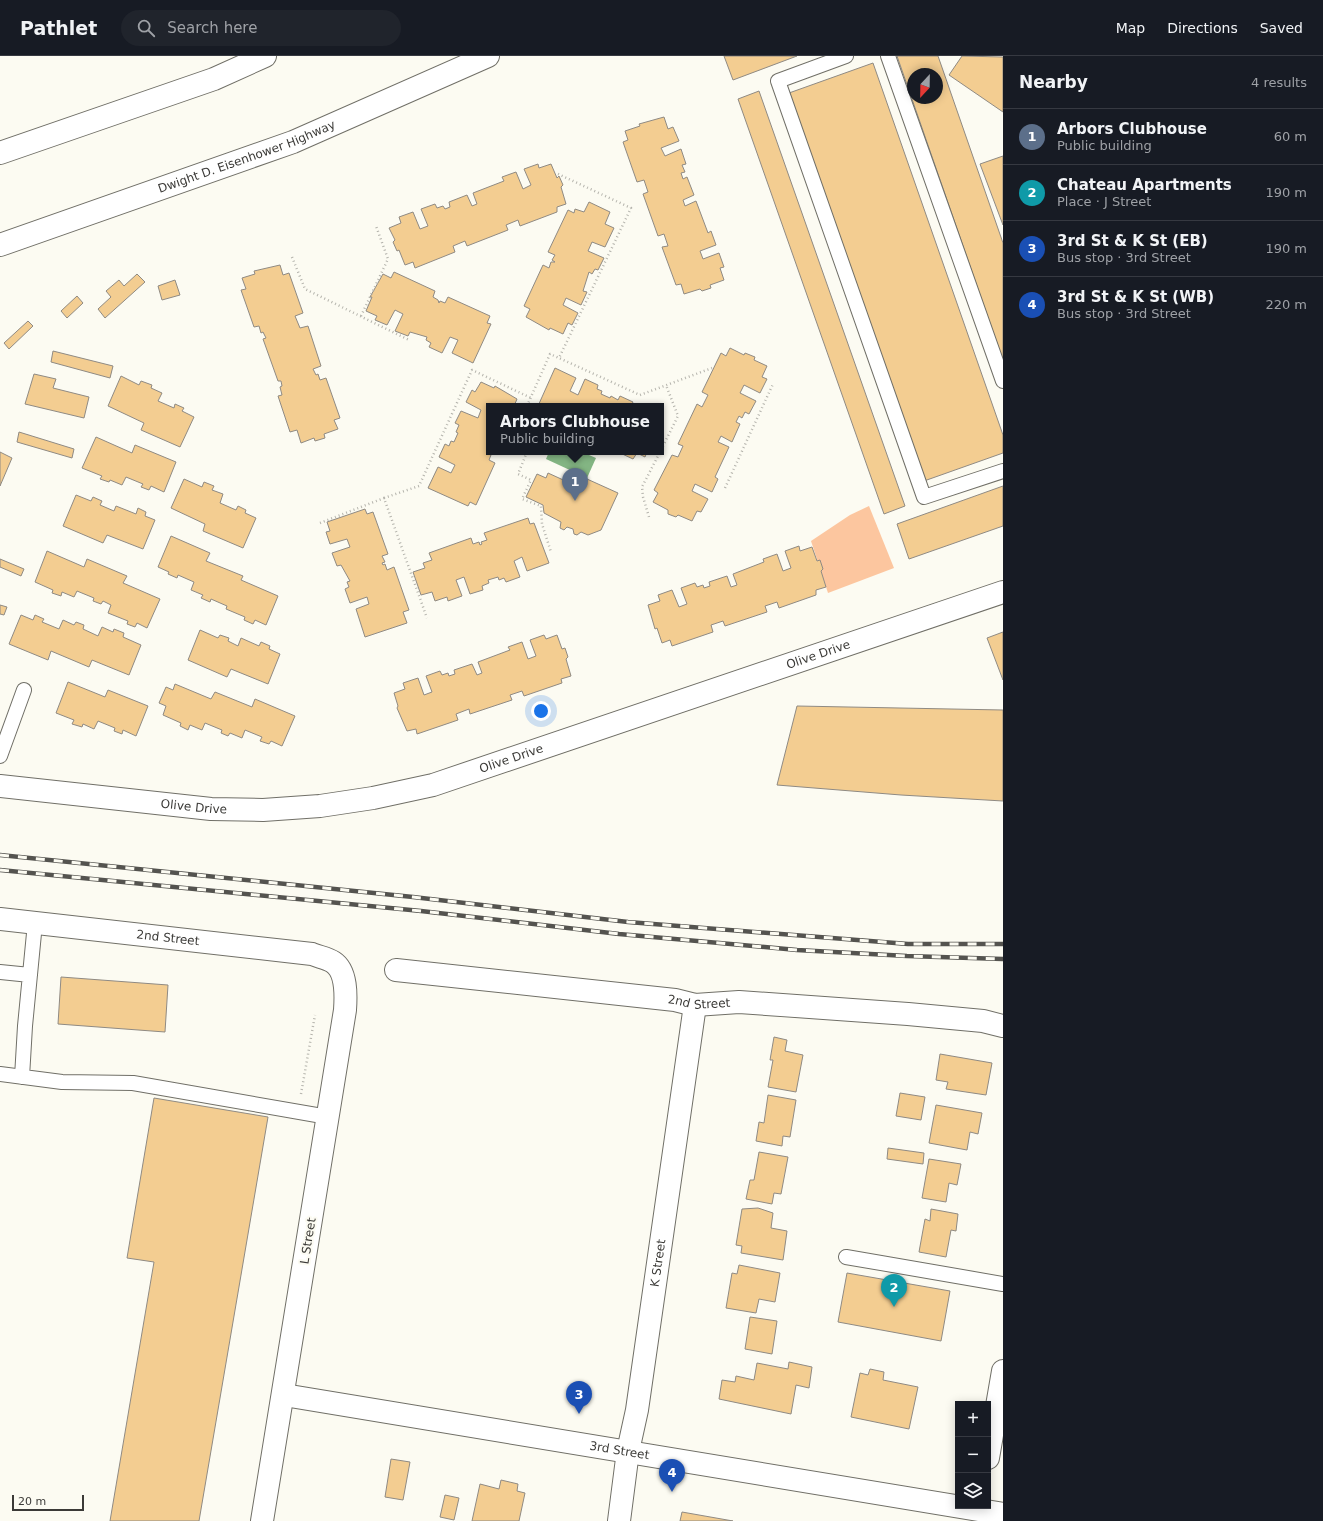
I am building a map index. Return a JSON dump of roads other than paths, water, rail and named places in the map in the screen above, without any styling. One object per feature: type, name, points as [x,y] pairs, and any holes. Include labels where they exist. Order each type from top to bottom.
[{"type":"main road","points":[[214,78],[256,56]]},
{"type":"main road","points":[[0,152],[214,78],[266,56]]},
{"type":"main road","name":"Dwight D. Eisenhower Highway","points":[[0,245],[292,142],[488,56]]},
{"type":"main road","name":"Olive Drive","points":[[0,786],[211,809],[263,810],[320,806],[373,798],[433,785],[1003,592]]},
{"type":"main road","name":"2nd Street","points":[[0,919],[312,954],[334,963]]},
{"type":"main road","name":"L Street","points":[[262,1521],[284,1395],[346,1010],[346,996],[343,978],[334,963]]},
{"type":"main road","name":"2nd Street","points":[[396,970],[675,1000],[695,1005],[739,1002],[908,1014],[983,1021],[1003,1026]]},
{"type":"main road","name":"K Street","points":[[619,1521],[628,1451],[637,1410],[695,1005]]},
{"type":"main road","points":[[991,1440],[1003,1370]]},
{"type":"main road","name":"3rd Street","points":[[284,1395],[628,1451],[979,1512],[1003,1514]]},
{"type":"lane","points":[[846,56],[778,81],[924,497],[1003,471]]},
{"type":"lane","points":[[888,56],[1003,381]]},
{"type":"lane","points":[[0,756],[24,690]]},
{"type":"lane","points":[[22,1077],[35,923]]},
{"type":"lane","points":[[0,972],[30,975]]},
{"type":"lane","points":[[0,1074],[62,1082],[133,1083],[328,1117]]},
{"type":"lane","points":[[846,1257],[1003,1284]]},
{"type":"railway","points":[[0,855],[413,897],[628,922],[908,944],[1003,944]]},
{"type":"railway","points":[[0,870],[421,911],[619,934],[797,950],[1003,959]]},
{"type":"place","name":"Arbors Clubhouse","points":[[575,501]]},
{"type":"place","name":"Chateau Apartments","points":[[894,1307]]},
{"type":"place","name":"3rd St & K St (EB)","points":[[579,1414]]},
{"type":"place","name":"3rd St & K St (WB)","points":[[672,1492]]}]
